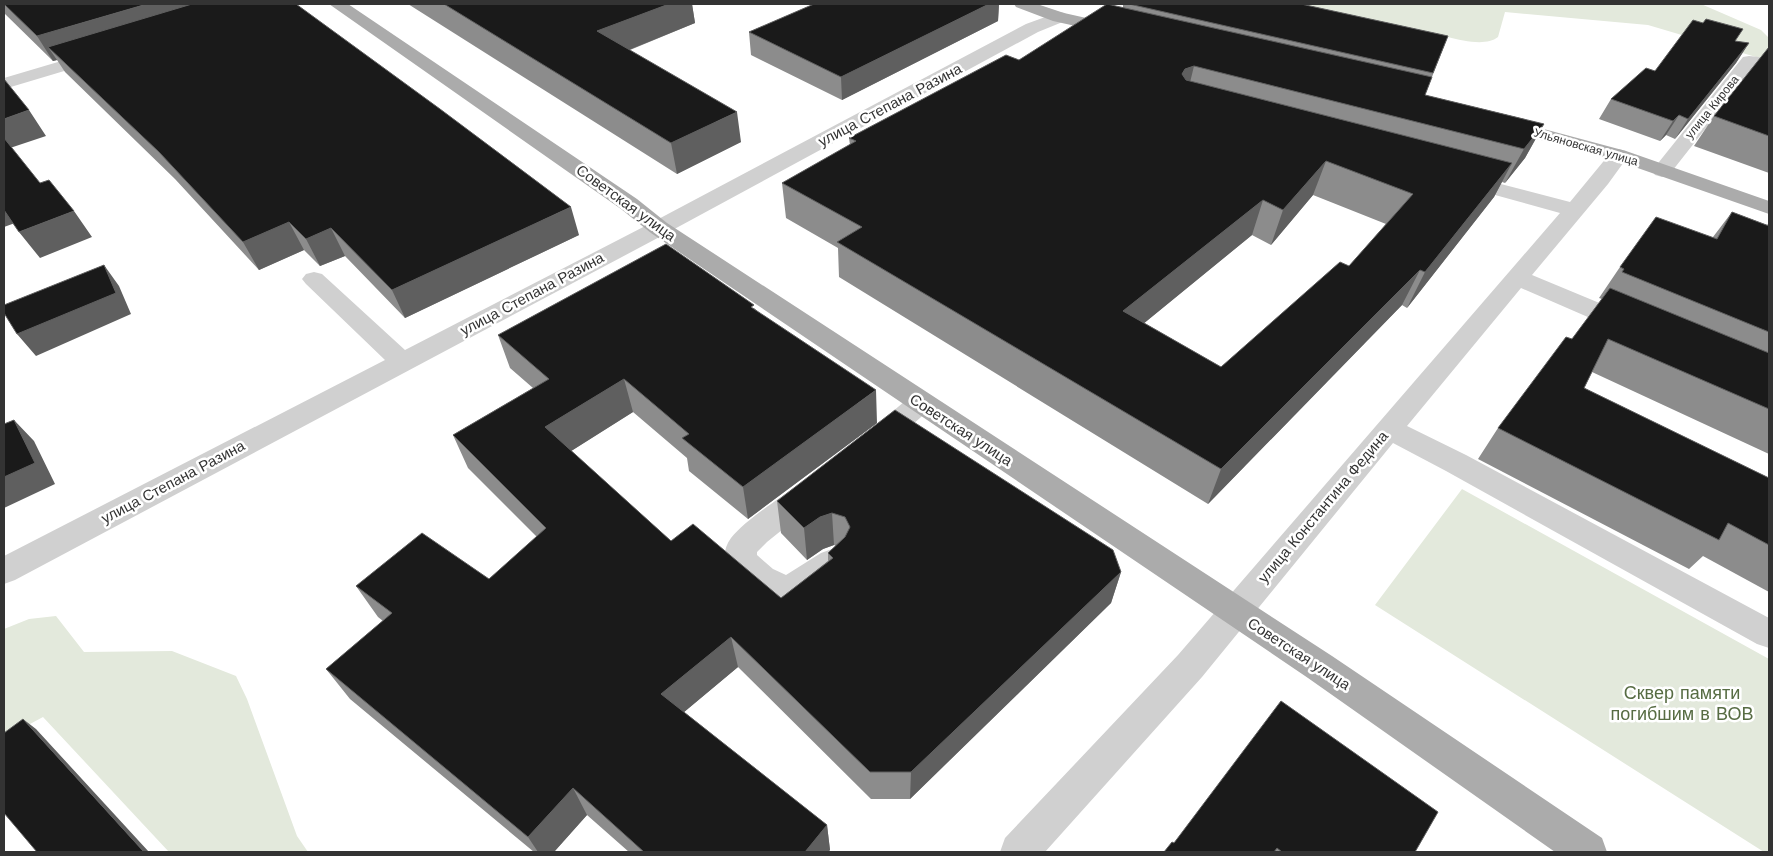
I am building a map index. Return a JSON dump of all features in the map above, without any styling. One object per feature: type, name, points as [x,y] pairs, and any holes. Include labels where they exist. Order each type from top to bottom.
[{"type":"main road","name":"Советская улица","points":[[337,4],[629,204],[659,228],[1234,612],[1320,667],[1588,852]]},
{"type":"main road","points":[[1022,4],[1059,17],[1129,33]]},
{"type":"main road","name":"Ульяновская улица","points":[[1482,118],[1619,155],[1769,208]]},
{"type":"street","name":"улица Степана Разина","points":[[4,571],[659,228],[1032,28],[1059,17]]},
{"type":"street","points":[[4,84],[114,50]]},
{"type":"street","name":"улица Кирова","points":[[1662,170],[1749,61],[1769,63]]},
{"type":"street","name":"улица Константина Федина","points":[[1020,852],[1190,666],[1517,277],[1602,180],[1619,155]]},
{"type":"street","points":[[1440,174],[1574,210]]},
{"type":"street","points":[[1517,277],[1654,336]]},
{"type":"street","points":[[314,279],[403,362]]},
{"type":"street","points":[[835,560],[808,579],[788,589],[774,585],[754,574],[741,559],[742,547],[756,533],[891,429],[920,403]]},
{"type":"street","points":[[1389,429],[1456,463],[1769,634]]},
{"type":"green space","points":[[1211,4],[1701,4],[1761,30],[1769,38],[1769,58],[1756,57],[1648,25],[1505,12],[1498,37],[1490,41],[1470,42],[1425,32]]},
{"type":"green space","name":"Сквер памяти погибшим в ВОВ","points":[[1462,489],[1769,659],[1769,852],[1764,852],[1375,605]]},
{"type":"green space","points":[[56,616],[84,652],[172,651],[236,676],[247,699],[297,836],[308,852],[169,852],[43,717],[4,738],[4,629],[29,619]]},
{"type":"building","points":[[4,4],[147,4],[37,36]]},
{"type":"building","points":[[192,4],[296,4],[571,207],[392,290],[331,228],[306,239],[289,222],[243,242],[159,152],[48,47]]},
{"type":"building","points":[[444,4],[669,4],[597,31],[737,112],[671,143]]},
{"type":"building","points":[[814,4],[989,4],[841,77],[749,32]]},
{"type":"building","points":[[1107,4],[1432,77],[1425,95],[1544,124],[1524,149],[1194,66],[1185,69],[1182,74],[1186,80],[1512,163],[1425,272],[1420,270],[1221,469],[837,242],[862,227],[782,183],[856,141],[849,138],[1006,55],[1019,60]],"holes":[[[1326,161],[1413,194],[1349,266],[1340,262],[1221,367],[1123,311],[1263,200],[1283,210]]]},
{"type":"building","points":[[1129,4],[1301,4],[1448,36],[1433,73]]},
{"type":"building","points":[[1706,19],[1743,29],[1735,41],[1749,43],[1688,119],[1679,115],[1673,121],[1611,99],[1646,68],[1655,71],[1693,20],[1703,23]]},
{"type":"building","points":[[1769,47],[1769,136],[1714,116]]},
{"type":"building","points":[[4,79],[29,110],[4,119]]},
{"type":"building","points":[[4,138],[40,183],[49,180],[74,211],[19,232],[4,210]]},
{"type":"building","points":[[1732,212],[1769,226],[1769,332],[1622,272],[1624,269],[1620,267],[1656,217],[1717,239]]},
{"type":"building","points":[[666,244],[754,305],[751,307],[876,390],[743,487],[682,438],[689,434],[624,379],[545,427],[671,541],[693,524],[781,598],[833,558],[828,553],[845,537],[850,527],[845,517],[832,513],[820,517],[804,528],[777,501],[895,410],[1113,550],[1121,572],[911,772],[870,772],[731,637],[661,694],[827,825],[805,852],[644,852],[573,788],[528,837],[326,669],[392,613],[356,586],[422,533],[489,579],[546,528],[453,435],[549,379],[498,335]]},
{"type":"building","points":[[104,265],[116,293],[17,334],[4,313],[4,305]]},
{"type":"building","points":[[1610,288],[1769,353],[1769,409],[1608,339],[1584,388],[1769,478],[1769,545],[1728,523],[1719,540],[1498,428],[1566,337],[1572,339]]},
{"type":"building","points":[[14,420],[35,463],[4,477],[4,424]]},
{"type":"building","points":[[1281,701],[1438,812],[1415,852],[1282,852],[1277,848],[1274,852],[1164,852],[1172,842],[1174,843]]},
{"type":"building","points":[[23,719],[144,852],[37,852],[4,813],[4,733]]}]
